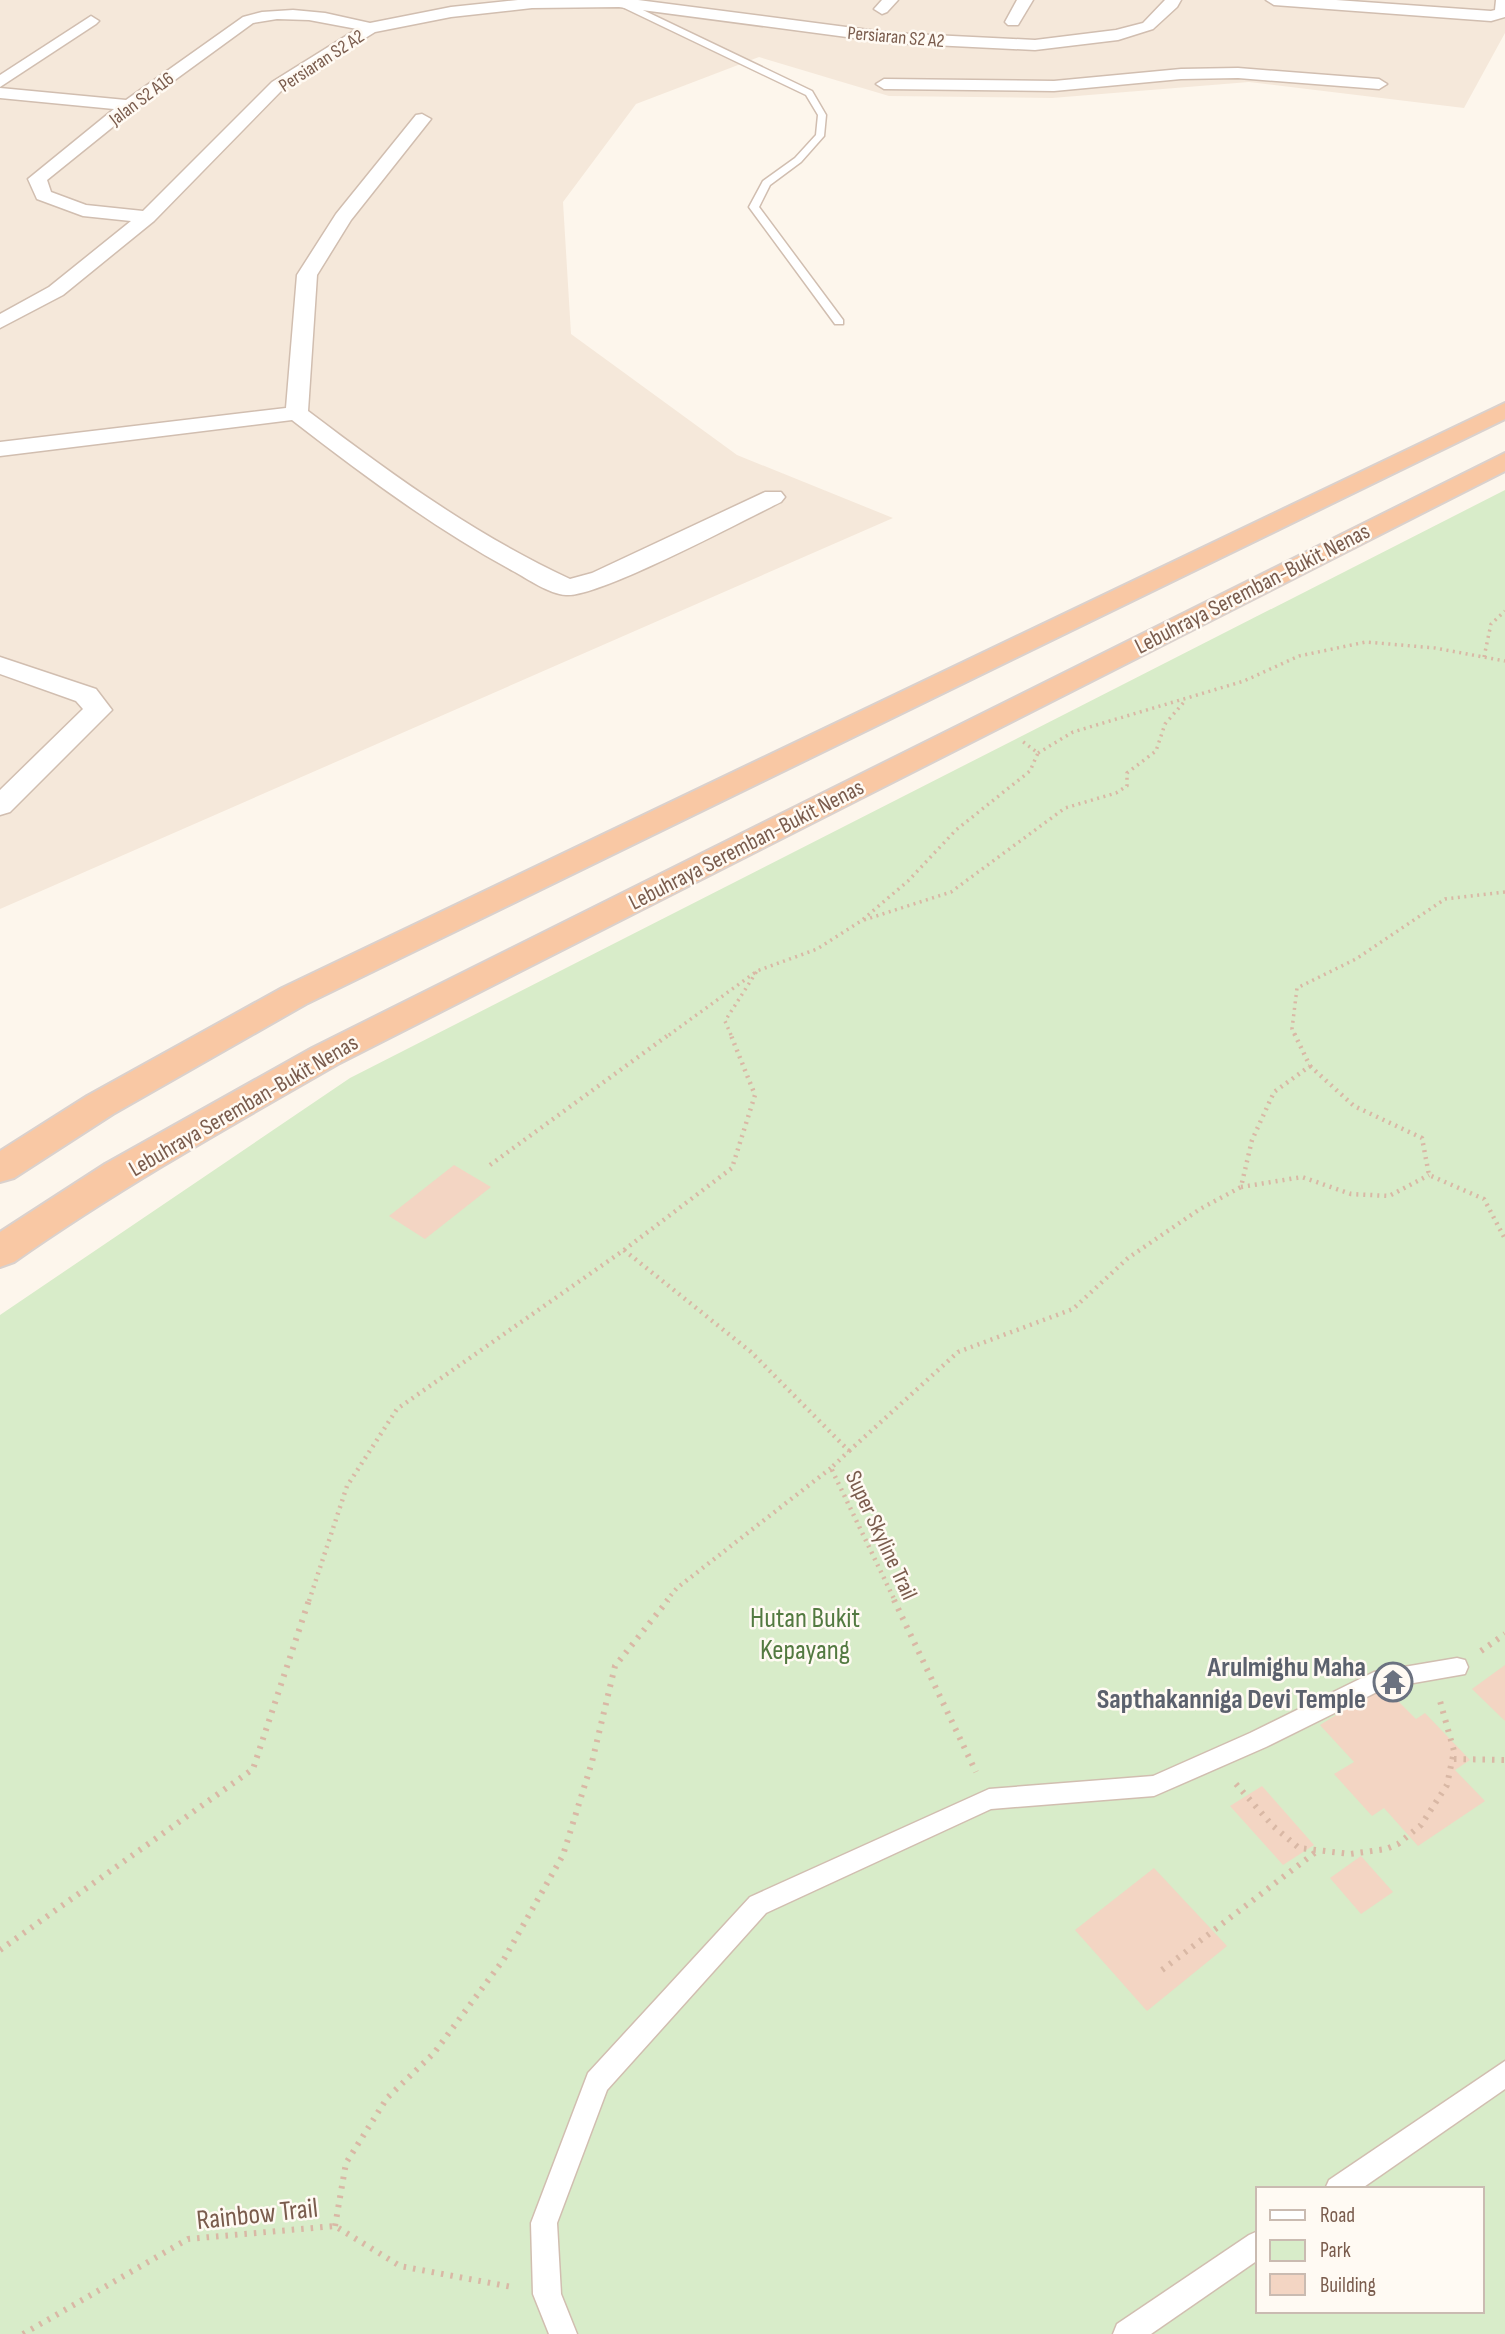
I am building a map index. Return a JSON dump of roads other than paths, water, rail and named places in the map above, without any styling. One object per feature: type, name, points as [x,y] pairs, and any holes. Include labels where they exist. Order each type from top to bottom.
[{"type":"highway","name":"Lebuhraya Seremban-Bukit Nenas","points":[[0,1169],[100,1105],[294,996],[1505,410]]},
{"type":"highway","name":"Lebuhraya Seremban-Bukit Nenas","points":[[0,1252],[179,1138],[325,1056],[1505,461]]},
{"type":"street","points":[[1013,22],[1025,0]]},
{"type":"street","name":"Persiaran S2 A2","points":[[0,322],[56,290],[147,217],[278,85],[370,28],[439,14],[532,3],[619,2],[653,9],[892,38],[1035,45],[1118,36],[1148,26],[1172,4],[1172,0]]},
{"type":"street","points":[[1274,0],[1491,16],[1502,13],[1504,0]]},
{"type":"street","name":"Jalan S2 A16","points":[[147,217],[83,210],[43,195],[37,179],[129,105],[247,20],[261,15],[280,14],[344,21],[370,28]]},
{"type":"street","points":[[0,82],[91,21]]},
{"type":"street","points":[[1118,36],[1139,48]]},
{"type":"street","points":[[1160,61],[1181,74]]},
{"type":"street","points":[[884,84],[1054,86],[1181,74],[1261,73],[1380,84]]},
{"type":"street","points":[[0,93],[129,105]]},
{"type":"street","points":[[297,413],[307,275],[343,218],[422,119]]},
{"type":"street","points":[[0,449],[297,413],[402,492],[536,575],[568,588],[601,578],[772,497]]},
{"type":"street","points":[[0,665],[86,695],[98,710],[0,806]]},
{"type":"lane","points":[[619,2],[809,93],[822,116],[820,135],[798,160],[766,183],[754,207],[839,322]]},
{"type":"lane","points":[[562,2334],[547,2294],[544,2223],[597,2082],[758,1905],[989,1799],[1154,1786],[1382,1679],[1457,1667]]},
{"type":"lane","points":[[1341,2187],[1505,2074]]},
{"type":"lane","points":[[1127,2334],[1256,2245]]},
{"type":"place","name":"Arulmighu Maha Sapthakanniga Devi Temple","points":[[1393,1682]]},
{"type":"park label","name":"Hutan Bukit Kepayang","points":[[805,1633]]}]
